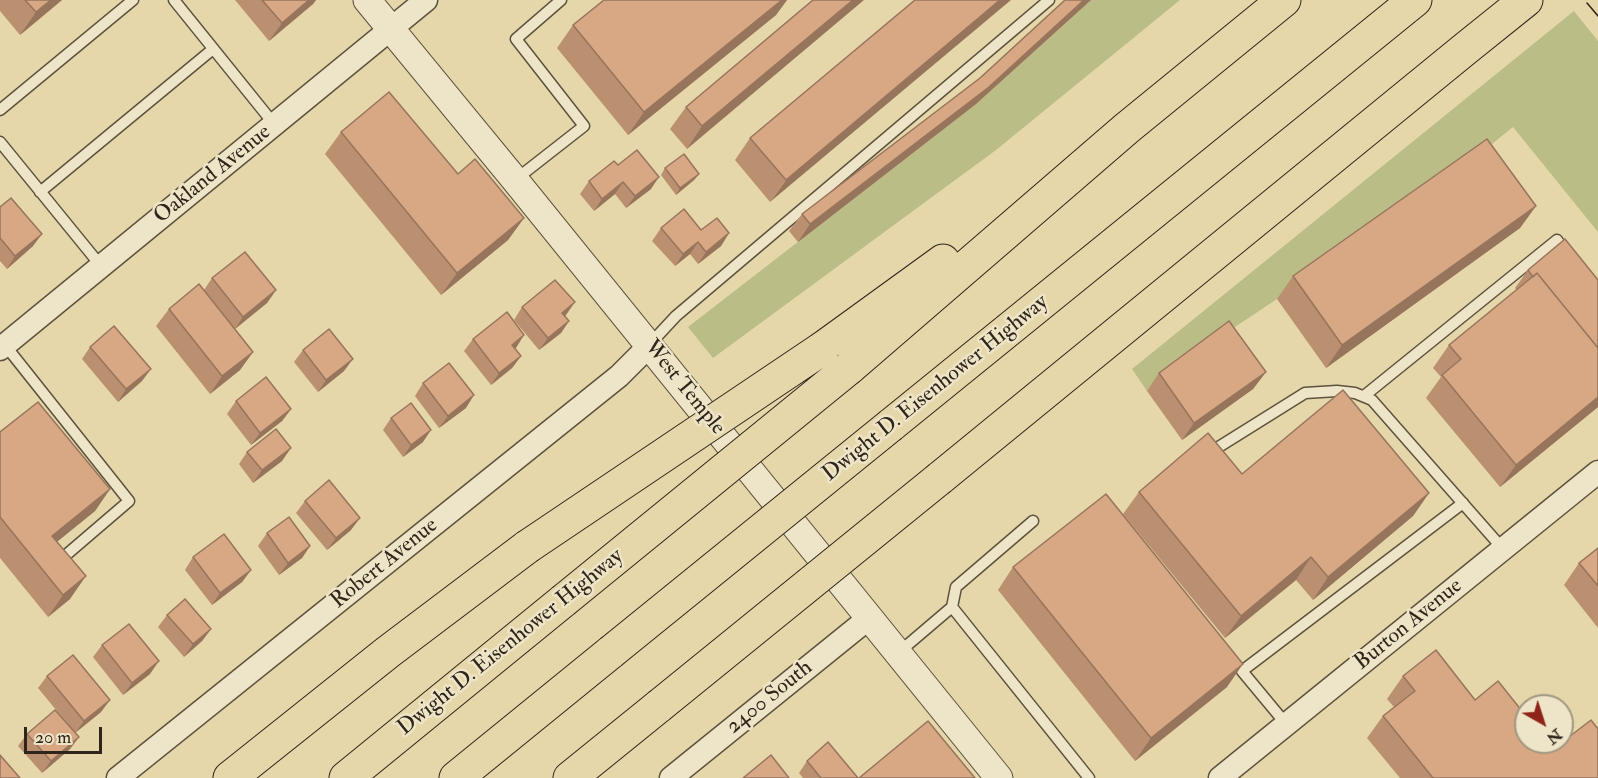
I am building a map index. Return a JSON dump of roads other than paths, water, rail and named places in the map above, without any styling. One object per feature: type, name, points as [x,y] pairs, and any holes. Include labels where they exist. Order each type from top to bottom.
[{"type":"highway","name":"Dwight D. Eisenhower Highway","points":[[346,778],[849,368],[1127,128],[1284,0]]},
{"type":"highway","name":"Dwight D. Eisenhower Highway","points":[[456,778],[1415,0]]},
{"type":"highway","points":[[570,778],[1526,0]]},
{"type":"highway","points":[[230,778],[388,652],[527,547],[823,348],[1127,128]]},
{"type":"street","name":"West Temple","points":[[367,0],[999,778]]},
{"type":"street","name":"Oakland Avenue","points":[[2,347],[426,0]]},
{"type":"street","name":"Robert Avenue","points":[[118,778],[619,376],[649,346]]},
{"type":"street","name":"Burton Avenue","points":[[1220,778],[1598,472]]},
{"type":"street","name":"2400 South","points":[[671,778],[869,618]]},
{"type":"lane","points":[[0,111],[133,0]]},
{"type":"lane","points":[[174,0],[274,124]]},
{"type":"lane","points":[[515,180],[584,126],[516,39],[561,0]]},
{"type":"lane","points":[[649,346],[676,316],[1049,0]]},
{"type":"lane","points":[[40,192],[213,49]]},
{"type":"lane","points":[[0,142],[101,266]]},
{"type":"lane","points":[[1364,396],[1557,240],[1577,266]]},
{"type":"lane","points":[[2,347],[129,501],[66,555]]},
{"type":"lane","points":[[1217,448],[1305,393],[1337,391],[1364,396],[1372,400],[1503,549]]},
{"type":"lane","points":[[1286,724],[1242,671],[1463,503]]},
{"type":"lane","points":[[898,653],[952,607],[956,587],[1033,521]]},
{"type":"lane","points":[[952,607],[1089,778]]},
{"type":"tram line","points":[[1587,3],[1598,16]]}]
